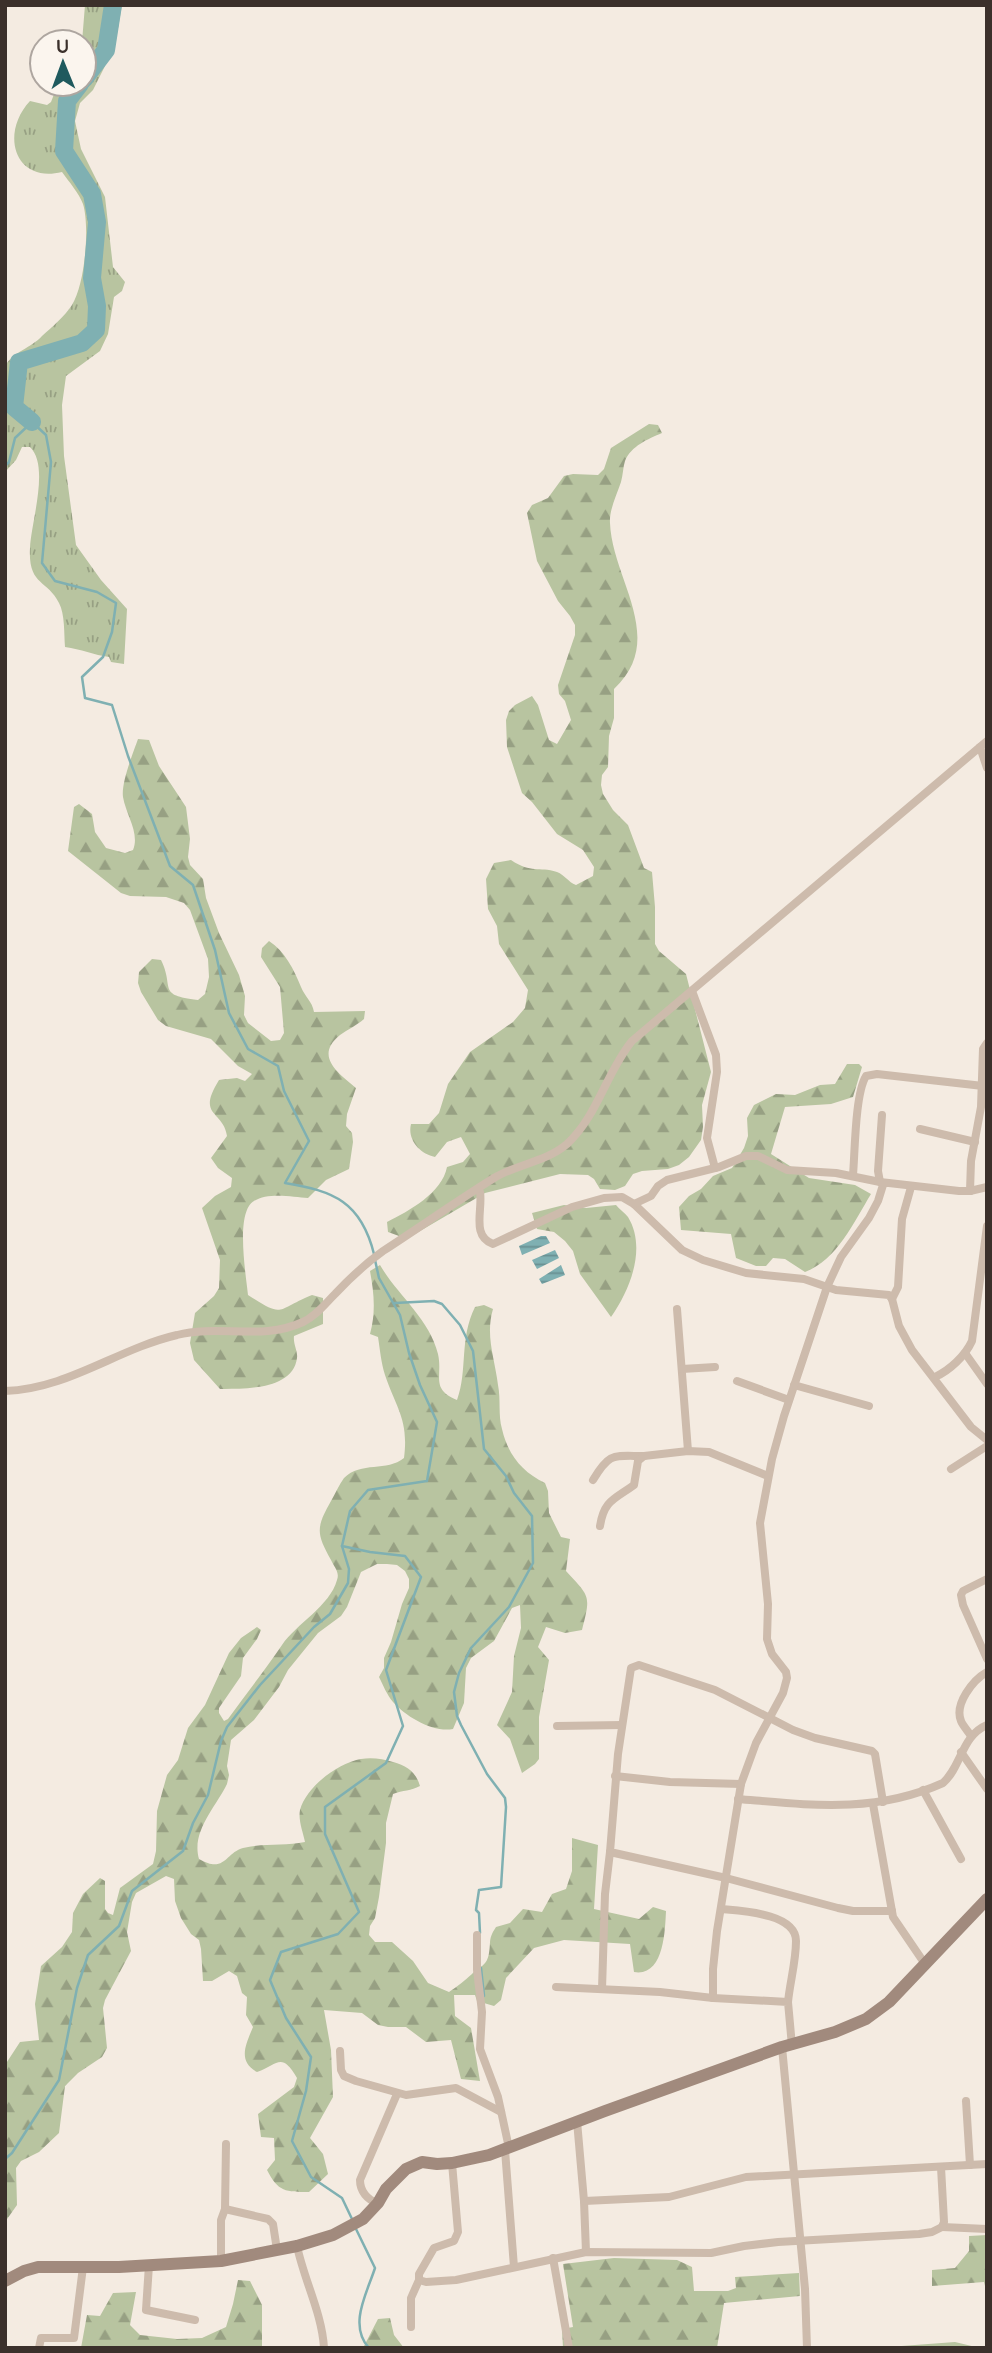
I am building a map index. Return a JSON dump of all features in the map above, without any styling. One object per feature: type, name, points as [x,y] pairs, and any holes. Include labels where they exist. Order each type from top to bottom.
[{"type":"street","points":[[983,744],[987,768]]},
{"type":"street","points":[[5,1391],[47,1386],[76,1376],[131,1350],[177,1335],[221,1329],[265,1333],[304,1322],[383,1251],[495,1177],[549,1156],[566,1144],[598,1103],[622,1053],[632,1041],[983,744]]},
{"type":"street","points":[[692,992],[717,1062],[707,1138],[715,1168]]},
{"type":"street","points":[[970,1191],[970,1170],[983,1086],[982,1049],[987,1043]]},
{"type":"street","points":[[853,1175],[860,1100],[866,1076],[877,1074],[983,1086]]},
{"type":"street","points":[[713,1998],[713,1969],[741,1784],[752,1753],[783,1693],[787,1678],[786,1672],[772,1654],[767,1639],[768,1604],[760,1523],[768,1476],[789,1400],[827,1287],[841,1257],[878,1201],[883,1185],[878,1171],[882,1115]]},
{"type":"street","points":[[919,1129],[975,1142]]},
{"type":"street","points":[[634,1204],[651,1196],[658,1186],[667,1180],[715,1168],[746,1156],[758,1156],[788,1170],[853,1175],[911,1187],[970,1191],[987,1187]]},
{"type":"street","points":[[892,1298],[898,1287],[902,1219],[911,1187]]},
{"type":"street","points":[[477,1189],[482,1200],[480,1233],[485,1240],[493,1244],[555,1214],[604,1198],[622,1197],[634,1204],[673,1243],[691,1255],[746,1273],[804,1279],[836,1290],[889,1295],[907,1340],[971,1427],[987,1440]]},
{"type":"street","points":[[934,1377],[946,1372],[965,1353],[974,1334],[983,1284],[987,1226]]},
{"type":"street","points":[[677,1309],[688,1451]]},
{"type":"street","points":[[965,1353],[987,1384]]},
{"type":"street","points":[[682,1369],[715,1367]]},
{"type":"street","points":[[737,1381],[789,1400]]},
{"type":"street","points":[[794,1385],[869,1406]]},
{"type":"street","points":[[951,1469],[987,1446]]},
{"type":"street","points":[[593,1480],[609,1458],[688,1451],[716,1455],[768,1476]]},
{"type":"street","points":[[600,1526],[602,1513],[610,1501],[634,1485],[638,1461],[644,1456]]},
{"type":"street","points":[[987,1579],[963,1591],[961,1599],[987,1659]]},
{"type":"street","points":[[602,1989],[604,1903],[615,1776],[630,1671],[635,1665],[715,1690],[815,1738],[872,1751],[875,1754],[878,1803],[892,1911],[897,1925],[925,1964]]},
{"type":"street","points":[[971,1736],[961,1721],[959,1712],[974,1681],[987,1672]]},
{"type":"street","points":[[557,1726],[622,1725]]},
{"type":"street","points":[[738,1799],[835,1805],[878,1803],[923,1790],[943,1783],[949,1777],[971,1736],[987,1725]]},
{"type":"street","points":[[961,1752],[987,1789]]},
{"type":"street","points":[[615,1776],[670,1782],[741,1784]]},
{"type":"street","points":[[923,1790],[961,1859]]},
{"type":"street","points":[[610,1852],[726,1878],[838,1908],[892,1911]]},
{"type":"street","points":[[5,2281],[31,2268],[221,2261],[297,2246],[348,2228],[363,2219],[405,2169],[422,2162],[452,2163],[507,2149],[866,2019],[889,2002],[987,1899]]},
{"type":"street","points":[[721,1909],[776,1919],[792,1930],[796,1941],[788,2001],[787,2047],[807,2348]]},
{"type":"street","points":[[477,1935],[477,1969],[482,2012],[480,2049],[501,2112],[507,2149],[514,2267]]},
{"type":"street","points":[[556,1987],[788,2001]]},
{"type":"street","points":[[340,2051],[344,2076],[397,2094],[419,2095],[456,2088],[501,2112]]},
{"type":"street","points":[[378,2203],[363,2193],[360,2180],[397,2094]]},
{"type":"street","points":[[966,2101],[970,2165]]},
{"type":"street","points":[[577,2122],[586,2252]]},
{"type":"street","points":[[221,2261],[226,2144]]},
{"type":"street","points":[[411,2327],[411,2298],[419,2274],[432,2251],[454,2241],[458,2232],[452,2163]]},
{"type":"street","points":[[584,2201],[657,2198],[691,2193],[736,2178],[987,2164]]},
{"type":"street","points":[[941,2167],[944,2214],[942,2227]]},
{"type":"street","points":[[225,2209],[268,2219],[273,2224],[277,2250]]},
{"type":"street","points":[[419,2280],[456,2280],[586,2252],[711,2253],[744,2246],[799,2240],[919,2234],[942,2227],[987,2229]]},
{"type":"street","points":[[297,2246],[324,2348]]},
{"type":"street","points":[[553,2258],[569,2348]]},
{"type":"street","points":[[149,2265],[146,2310],[195,2320]]},
{"type":"street","points":[[39,2348],[41,2338],[74,2338],[83,2267]]},
{"type":"green space","points":[[85,5],[122,5],[116,40],[98,80],[98,28],[83,28]]},
{"type":"green space","points":[[53,98],[85,98],[80,103],[75,121],[81,149],[105,197],[113,267],[125,282],[122,291],[114,297],[108,334],[100,351],[66,376],[62,405],[64,456],[76,545],[101,580],[127,609],[124,664],[111,662],[109,657],[65,647],[61,608],[54,595],[35,576],[30,560],[39,467],[30,447],[22,447],[16,460],[5,472],[5,366],[13,357],[38,340],[72,305],[83,270],[86,227],[83,204],[79,196],[62,172],[46,174],[23,163],[14,141],[21,114],[30,101],[47,105]]},
{"type":"green space","points":[[649,424],[658,425],[662,433],[631,451],[625,461],[610,518],[613,544],[637,629],[636,650],[629,670],[614,689],[614,718],[609,736],[608,767],[602,775],[601,785],[613,810],[628,825],[644,868],[652,872],[655,944],[659,951],[686,974],[711,1072],[702,1105],[701,1140],[689,1157],[679,1165],[633,1174],[625,1186],[615,1190],[600,1189],[588,1175],[560,1174],[485,1193],[415,1234],[399,1236],[388,1232],[387,1222],[432,1193],[447,1167],[463,1162],[470,1154],[461,1137],[447,1142],[435,1157],[424,1153],[413,1141],[411,1124],[429,1124],[439,1113],[448,1084],[470,1052],[513,1022],[525,1008],[528,990],[499,944],[497,926],[488,909],[486,879],[494,863],[511,860],[530,868],[557,872],[576,885],[593,876],[594,867],[583,850],[557,834],[522,793],[507,747],[506,720],[509,711],[532,696],[538,705],[549,740],[557,744],[571,720],[565,701],[559,694],[558,685],[575,635],[575,625],[558,601],[537,561],[527,513],[532,505],[548,498],[564,476],[598,475],[604,469],[611,448]]},
{"type":"green space","points":[[138,739],[149,740],[159,766],[186,807],[190,865],[203,879],[206,898],[219,933],[239,975],[245,996],[244,1015],[248,1023],[271,1041],[280,1040],[284,1033],[280,987],[261,957],[262,948],[269,941],[288,961],[314,1012],[365,1011],[364,1019],[340,1035],[329,1050],[329,1057],[336,1070],[356,1088],[347,1114],[346,1126],[352,1133],[353,1142],[349,1169],[326,1180],[308,1198],[260,1198],[248,1207],[245,1218],[243,1245],[248,1295],[275,1310],[312,1295],[323,1298],[323,1324],[294,1336],[297,1358],[294,1369],[287,1376],[266,1386],[220,1389],[194,1360],[190,1343],[195,1313],[219,1288],[220,1260],[202,1208],[231,1187],[232,1178],[218,1168],[211,1158],[227,1136],[221,1121],[210,1107],[210,1101],[219,1080],[237,1078],[245,1081],[252,1074],[238,1066],[211,1039],[166,1026],[158,1020],[141,992],[139,972],[152,959],[161,960],[169,989],[176,996],[198,1000],[205,994],[209,977],[208,959],[190,910],[184,903],[166,897],[130,896],[121,893],[68,851],[74,807],[79,804],[92,814],[95,832],[106,848],[125,853],[133,850],[134,831],[123,791]]},
{"type":"green space","points":[[847,1064],[859,1064],[862,1067],[853,1097],[831,1104],[785,1107],[771,1154],[809,1178],[855,1185],[871,1194],[844,1239],[826,1259],[805,1272],[785,1259],[773,1258],[766,1266],[756,1266],[736,1258],[731,1234],[681,1230],[679,1207],[713,1176],[732,1168],[744,1148],[748,1136],[747,1118],[754,1105],[776,1094],[795,1095],[820,1085],[835,1084]]},
{"type":"green space","points":[[564,1205],[586,1208],[616,1205],[628,1217],[634,1229],[634,1268],[630,1282],[611,1317],[580,1274],[573,1251],[565,1241],[554,1232],[537,1229],[532,1213]]},
{"type":"green space","points":[[380,1265],[428,1329],[438,1354],[440,1386],[457,1400],[470,1319],[475,1307],[484,1305],[493,1309],[490,1338],[502,1429],[517,1462],[529,1474],[545,1483],[549,1513],[561,1537],[570,1539],[566,1571],[584,1592],[587,1603],[582,1630],[565,1633],[546,1627],[538,1647],[549,1660],[539,1717],[539,1759],[522,1773],[510,1739],[497,1725],[512,1692],[514,1656],[521,1628],[520,1605],[512,1608],[494,1641],[471,1658],[466,1668],[464,1703],[453,1729],[437,1729],[421,1723],[399,1708],[379,1677],[409,1588],[409,1579],[405,1571],[397,1565],[377,1564],[361,1572],[341,1616],[318,1633],[288,1670],[279,1687],[254,1720],[231,1740],[227,1784],[201,1829],[197,1849],[199,1859],[214,1864],[224,1861],[243,1848],[305,1842],[300,1810],[303,1801],[316,1785],[333,1771],[352,1761],[369,1758],[385,1760],[410,1770],[420,1786],[393,1794],[386,1823],[379,1897],[369,1935],[375,1942],[392,1942],[413,1961],[428,1983],[449,1992],[452,1990],[485,1963],[496,1927],[510,1923],[523,1909],[542,1912],[552,1894],[566,1889],[572,1871],[572,1838],[598,1845],[594,1909],[639,1919],[653,1907],[666,1911],[661,1951],[652,1967],[644,1972],[634,1972],[630,1944],[564,1940],[534,1948],[506,1978],[501,2000],[494,2006],[477,2001],[475,1995],[454,1995],[455,2016],[471,2028],[480,2081],[461,2079],[451,2040],[426,2042],[406,2027],[378,2025],[362,2013],[324,2010],[331,2050],[333,2097],[310,2138],[323,2154],[328,2174],[309,2192],[289,2191],[279,2187],[267,2170],[275,2160],[274,2138],[261,2137],[258,2114],[294,2087],[297,2078],[283,2062],[257,2072],[247,2063],[245,2052],[253,2027],[246,2015],[247,1997],[242,1993],[237,1976],[229,1971],[212,1981],[203,1981],[199,1940],[191,1934],[181,1918],[175,1901],[174,1879],[166,1876],[136,1893],[127,1932],[131,1951],[103,2008],[107,2048],[102,2057],[78,2073],[65,2086],[59,2133],[39,2152],[21,2161],[16,2168],[17,2205],[5,2222],[5,2065],[20,2042],[39,2040],[35,2004],[41,1966],[62,1947],[72,1932],[73,1913],[83,1894],[100,1878],[105,1881],[105,1909],[113,1915],[120,1888],[153,1864],[157,1811],[167,1775],[178,1760],[188,1728],[205,1705],[229,1653],[241,1638],[257,1627],[261,1630],[243,1658],[241,1676],[219,1708],[224,1721],[288,1637],[320,1606],[333,1589],[338,1577],[337,1572],[320,1537],[320,1524],[344,1478],[358,1470],[390,1465],[404,1458],[403,1423],[385,1375],[378,1337],[370,1334],[374,1302],[370,1271]]},
{"type":"green space","points":[[987,2235],[987,2294],[984,2282],[932,2286],[932,2270],[955,2268],[969,2251],[969,2236]]},
{"type":"green space","points":[[614,2258],[677,2260],[692,2267],[694,2291],[728,2291],[736,2288],[735,2277],[799,2273],[800,2296],[724,2303],[717,2348],[563,2348],[562,2329],[573,2327],[563,2264]]},
{"type":"green space","points":[[238,2280],[250,2281],[262,2305],[262,2348],[81,2348],[87,2315],[100,2316],[113,2293],[136,2292],[130,2325],[140,2335],[177,2339],[202,2338],[226,2327]]},
{"type":"green space","points":[[390,2318],[394,2335],[404,2348],[363,2348],[378,2319]]},
{"type":"green space","points":[[955,2342],[980,2348],[888,2348],[888,2347]]},
{"type":"water","points":[[546,1236],[550,1243],[522,1255],[519,1246]]},
{"type":"water","points":[[555,1250],[559,1258],[537,1269],[532,1260]]},
{"type":"water","points":[[561,1265],[565,1275],[542,1284],[539,1279]]},
{"type":"waterway","points":[[98,61],[106,50],[113,5]]},
{"type":"waterway","points":[[32,422],[14,407],[19,362],[82,343],[96,330],[97,306],[92,278],[97,222],[92,194],[64,151],[69,98]]},
{"type":"waterway","points":[[5,466],[9,462],[15,438],[32,422],[46,435],[51,462],[42,563],[55,581],[97,592],[116,603],[112,632],[103,657],[82,677],[85,698],[112,705],[128,756],[170,866],[193,885],[215,950],[229,1013],[248,1049],[278,1066],[284,1091],[309,1141],[285,1183],[318,1190],[343,1202],[362,1222],[374,1254]]},
{"type":"waterway","points":[[352,2219],[342,2198],[311,2177],[292,2141],[306,2091],[311,2057],[286,2018],[270,1980],[281,1952],[338,1934],[359,1912],[325,1834],[325,1807],[386,1763],[403,1726],[386,1670],[421,1577],[405,1556],[342,1546],[350,1511],[368,1490],[427,1481],[437,1422],[420,1385],[400,1315],[379,1278],[375,1260]]},
{"type":"waterway","points":[[395,1303],[434,1301],[442,1304],[460,1325],[473,1351],[484,1449],[506,1476],[514,1493],[532,1516],[533,1563],[509,1607],[471,1648],[459,1673],[454,1692],[461,1725],[487,1774],[505,1798],[506,1807],[501,1887],[479,1890],[476,1910],[479,1913],[480,1933]]},
{"type":"waterway","points":[[5,2159],[12,2153],[59,2080],[77,1988],[88,1955],[119,1926],[132,1891],[183,1851],[193,1823],[208,1795],[227,1727],[260,1685],[314,1627],[330,1614],[348,1583],[349,1569],[342,1546]]},
{"type":"waterway","points":[[481,1968],[484,1996]]},
{"type":"waterway","points":[[356,2229],[375,2268],[360,2319],[363,2339],[369,2348]]}]
